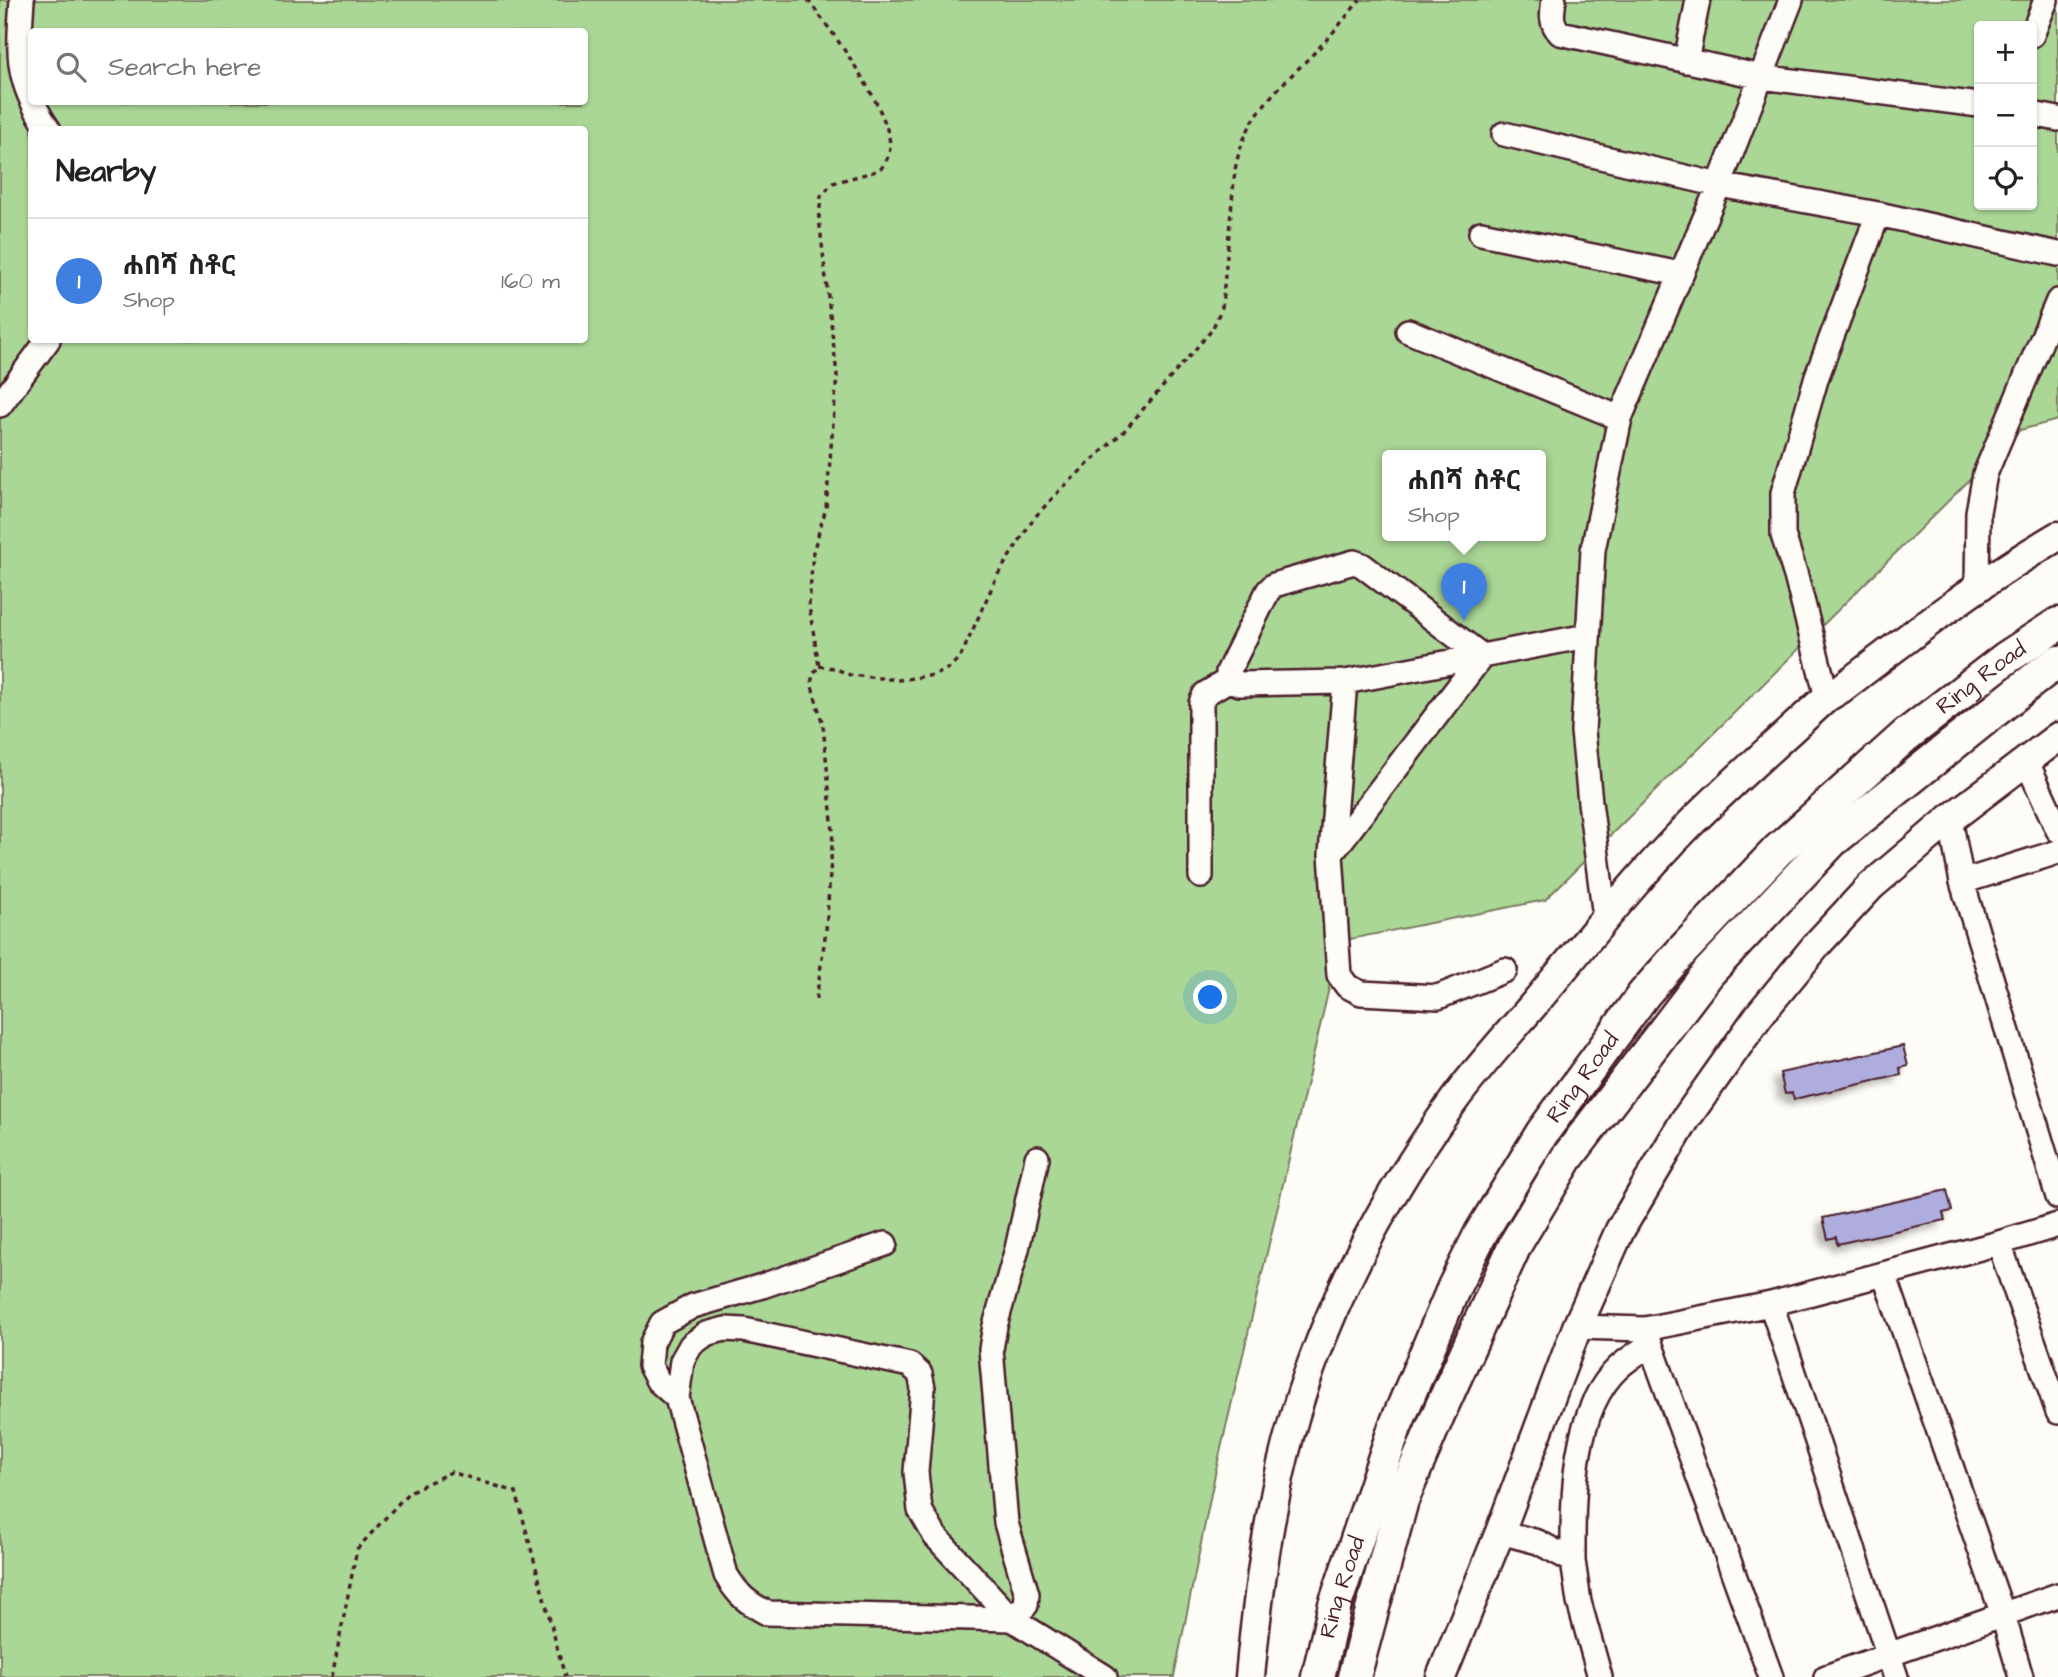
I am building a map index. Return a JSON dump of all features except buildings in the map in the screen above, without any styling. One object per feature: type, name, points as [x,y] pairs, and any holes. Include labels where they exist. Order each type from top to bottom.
[{"type":"highway","name":"Ring Road","points":[[1318,1677],[1335,1605],[1395,1427],[1454,1287],[1480,1233],[1542,1133],[1644,994],[1778,850],[1905,736],[2006,658],[2058,624]]},
{"type":"highway","name":"Ring Road","points":[[1354,1677],[1402,1500],[1516,1243],[1567,1158],[1709,972],[1832,841],[2058,662]]},
{"type":"main road","points":[[1250,1677],[1262,1560],[1286,1448],[1312,1363],[1346,1280],[1392,1193],[1453,1102],[1605,917],[1689,826],[1827,697],[1977,587],[2058,536]]},
{"type":"main road","points":[[1441,1677],[1500,1532],[1577,1326],[1620,1230],[1685,1120],[1737,1046],[1820,941],[1871,886],[1950,819],[2058,737]]},
{"type":"street","points":[[22,0],[20,69],[28,96]]},
{"type":"street","points":[[1554,0],[1552,19],[1554,27],[1560,33],[1762,77],[1974,103]]},
{"type":"street","points":[[1686,61],[1698,0]]},
{"type":"street","points":[[1605,917],[1583,731],[1593,550],[1620,418],[1720,185],[1791,0]]},
{"type":"street","points":[[2037,22],[2046,0]]},
{"type":"street","points":[[34,105],[47,126]]},
{"type":"street","points":[[2037,115],[2058,119]]},
{"type":"street","points":[[1504,134],[1720,185],[1878,214],[2058,254]]},
{"type":"street","points":[[1827,697],[1783,536],[1783,493],[1817,376],[1878,214]]},
{"type":"street","points":[[1481,233],[1680,274]]},
{"type":"street","points":[[1977,587],[1978,512],[1984,474],[2058,301]]},
{"type":"street","points":[[1408,331],[1620,418]]},
{"type":"street","points":[[0,405],[46,343]]},
{"type":"street","points":[[1482,656],[1362,565],[1354,562],[1274,585],[1268,591],[1228,672],[1230,679],[1240,684],[1345,682],[1482,656],[1587,636]]},
{"type":"street","points":[[1331,854],[1482,656]]},
{"type":"street","points":[[1201,876],[1201,704],[1205,694],[1230,679]]},
{"type":"street","points":[[1345,682],[1331,854],[1339,975],[1347,986],[1361,993],[1438,997],[1504,970]]},
{"type":"street","points":[[2026,760],[2058,830]]},
{"type":"street","points":[[1950,819],[1962,881],[2058,1197]]},
{"type":"street","points":[[1962,881],[2058,852]]},
{"type":"street","points":[[1037,1158],[991,1349],[1004,1511],[1027,1594],[1026,1605],[1012,1619],[767,1613],[756,1608],[738,1595],[726,1575],[677,1398],[682,1361],[691,1345],[706,1334],[725,1329],[744,1330],[910,1365],[920,1374],[923,1388],[916,1472],[920,1510],[935,1536],[1012,1619],[1105,1677]]},
{"type":"street","points":[[1577,1326],[1647,1337],[2058,1225]]},
{"type":"street","points":[[1999,1243],[2058,1412]]},
{"type":"street","points":[[677,1398],[658,1381],[650,1366],[652,1343],[662,1323],[693,1306],[762,1286],[885,1244]]},
{"type":"street","points":[[1884,1274],[2003,1615],[2021,1677]]},
{"type":"street","points":[[1771,1304],[1896,1677]]},
{"type":"street","points":[[1600,1677],[1579,1602],[1573,1562],[1573,1489],[1578,1454],[1598,1396],[1618,1368],[1647,1337]]},
{"type":"street","points":[[1647,1337],[1770,1677]]},
{"type":"street","points":[[1500,1532],[1538,1542],[1573,1562]]},
{"type":"street","points":[[1826,1677],[2058,1595]]},
{"type":"path","points":[[808,0],[878,103],[890,147],[888,159],[880,170],[833,183],[821,196],[819,218],[837,375],[826,508],[813,552],[809,606],[819,666],[812,676],[812,686],[823,725],[833,832],[826,930],[816,1000]]},
{"type":"path","points":[[819,666],[834,668],[850,675],[899,680],[935,675],[949,668],[961,656],[997,576],[1034,518],[1125,430],[1212,330],[1222,307],[1235,170],[1247,130],[1269,96],[1316,52],[1360,0]]},
{"type":"path","points":[[332,1677],[356,1549],[409,1492],[451,1472],[516,1492],[565,1677]]},
{"type":"green space","points":[[0,0],[2058,0],[2058,420],[2020,430],[1545,900],[1340,941],[1215,1474],[1174,1677],[0,1677]]},
{"type":"place","name":"ሐበሻ ስቶር","points":[[1464,621]]}]
